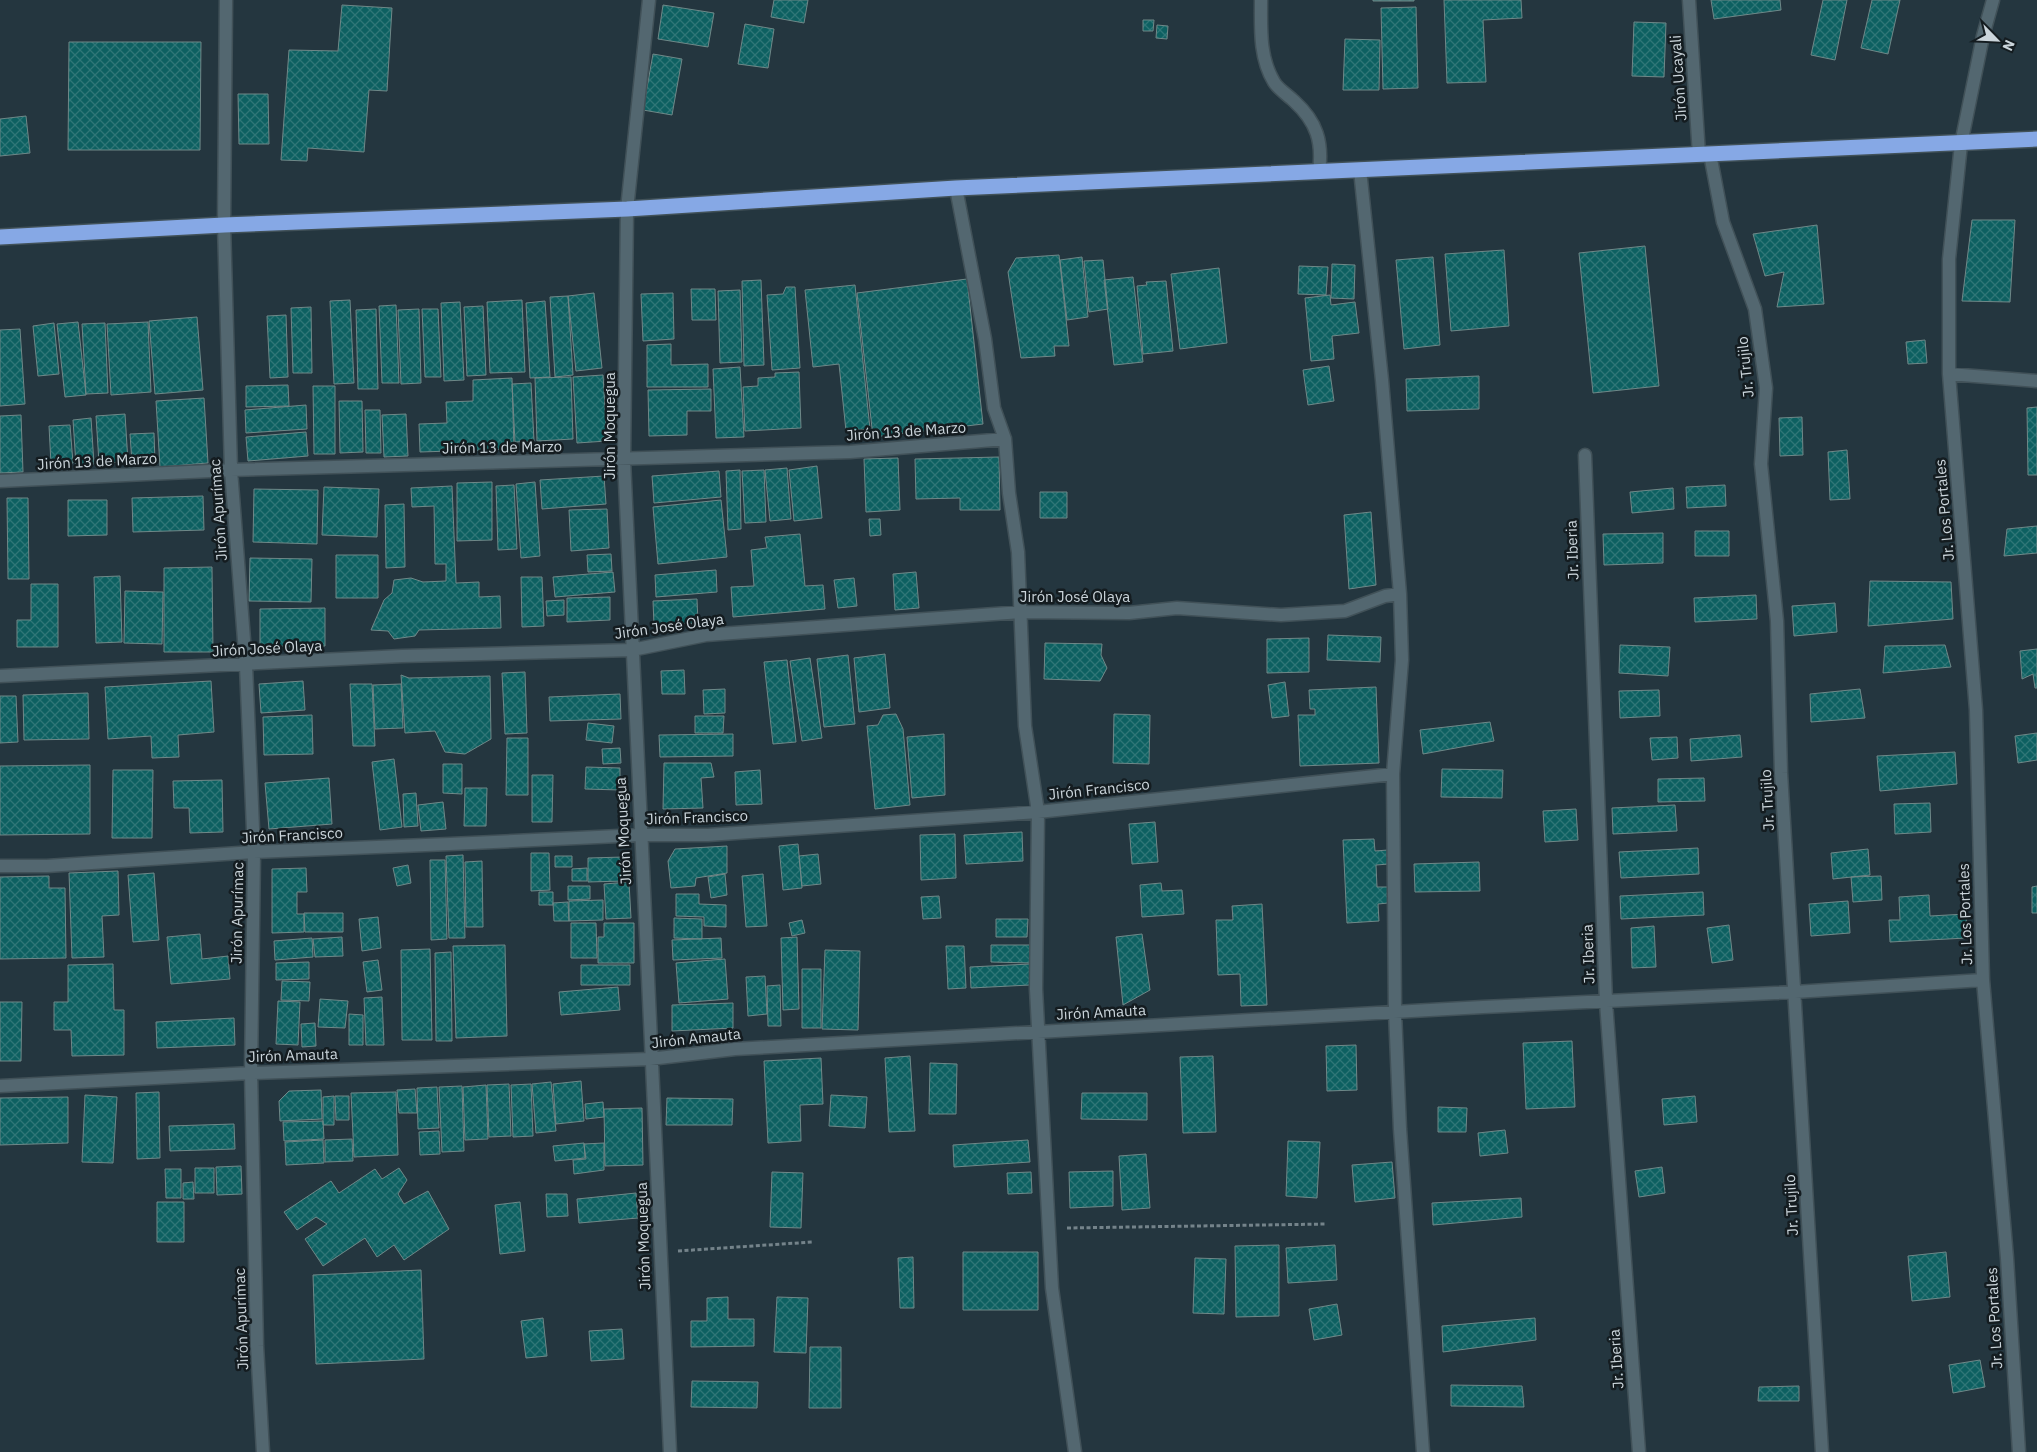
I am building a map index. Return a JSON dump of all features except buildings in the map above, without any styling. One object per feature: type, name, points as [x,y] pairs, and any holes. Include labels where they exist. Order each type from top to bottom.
[{"type":"highway","points":[[0,237],[224,225],[627,209],[956,188],[1962,144],[2037,139]]},
{"type":"street","name":"Jirón Apurímac","points":[[226,0],[224,225],[231,470],[246,666],[254,852],[251,1073],[257,1346],[263,1452]]},
{"type":"street","name":"Jirón Moquegua","points":[[648,0],[627,209],[624,460],[650,1059],[657,1166],[670,1452]]},
{"type":"street","points":[[1261,0],[1261,44],[1263,52],[1274,83],[1300,106],[1315,127],[1322,151],[1319,172]]},
{"type":"street","name":"Jirón Ucayali","points":[[1689,0],[1704,155]]},
{"type":"street","name":"Jr. Los Portales","points":[[1993,0],[1983,36],[1962,144],[1949,259],[1949,374],[1976,710],[1983,980],[2007,1258],[2019,1452]]},
{"type":"street","name":"Jr. Trujilo","points":[[1704,155],[1723,222],[1755,309],[1766,388],[1761,464],[1777,621],[1782,774],[1822,1452]]},
{"type":"street","points":[[1360,170],[1381,370],[1400,594],[1402,660],[1393,774],[1395,1012],[1400,1129],[1423,1452]]},
{"type":"street","points":[[956,188],[985,340],[994,408],[1005,440],[1009,493],[1018,552],[1025,726],[1038,812],[1036,988],[1052,1288],[1075,1452]]},
{"type":"street","points":[[1949,374],[2037,381]]},
{"type":"street","name":"Jirón 13 de Marzo","points":[[0,481],[231,470],[850,452],[1005,440]]},
{"type":"street","name":"Jr. Iberia","points":[[1585,454],[1606,1002],[1639,1452]]},
{"type":"street","name":"Jirón José Olaya","points":[[0,676],[246,666],[402,656],[632,650],[706,635],[1020,612],[1129,613],[1177,608],[1280,615],[1345,611],[1385,596],[1400,594]]},
{"type":"street","name":"Jirón Francisco","points":[[0,866],[47,866],[254,852],[640,835],[708,835],[1038,812],[1393,774]]},
{"type":"street","name":"Jirón Amauta","points":[[0,1086],[251,1073],[650,1059],[735,1049],[1395,1012],[1795,992],[1983,980]]},
{"type":"path","points":[[1049,1228],[1327,1224]]},
{"type":"path","points":[[660,1252],[812,1242]]}]
